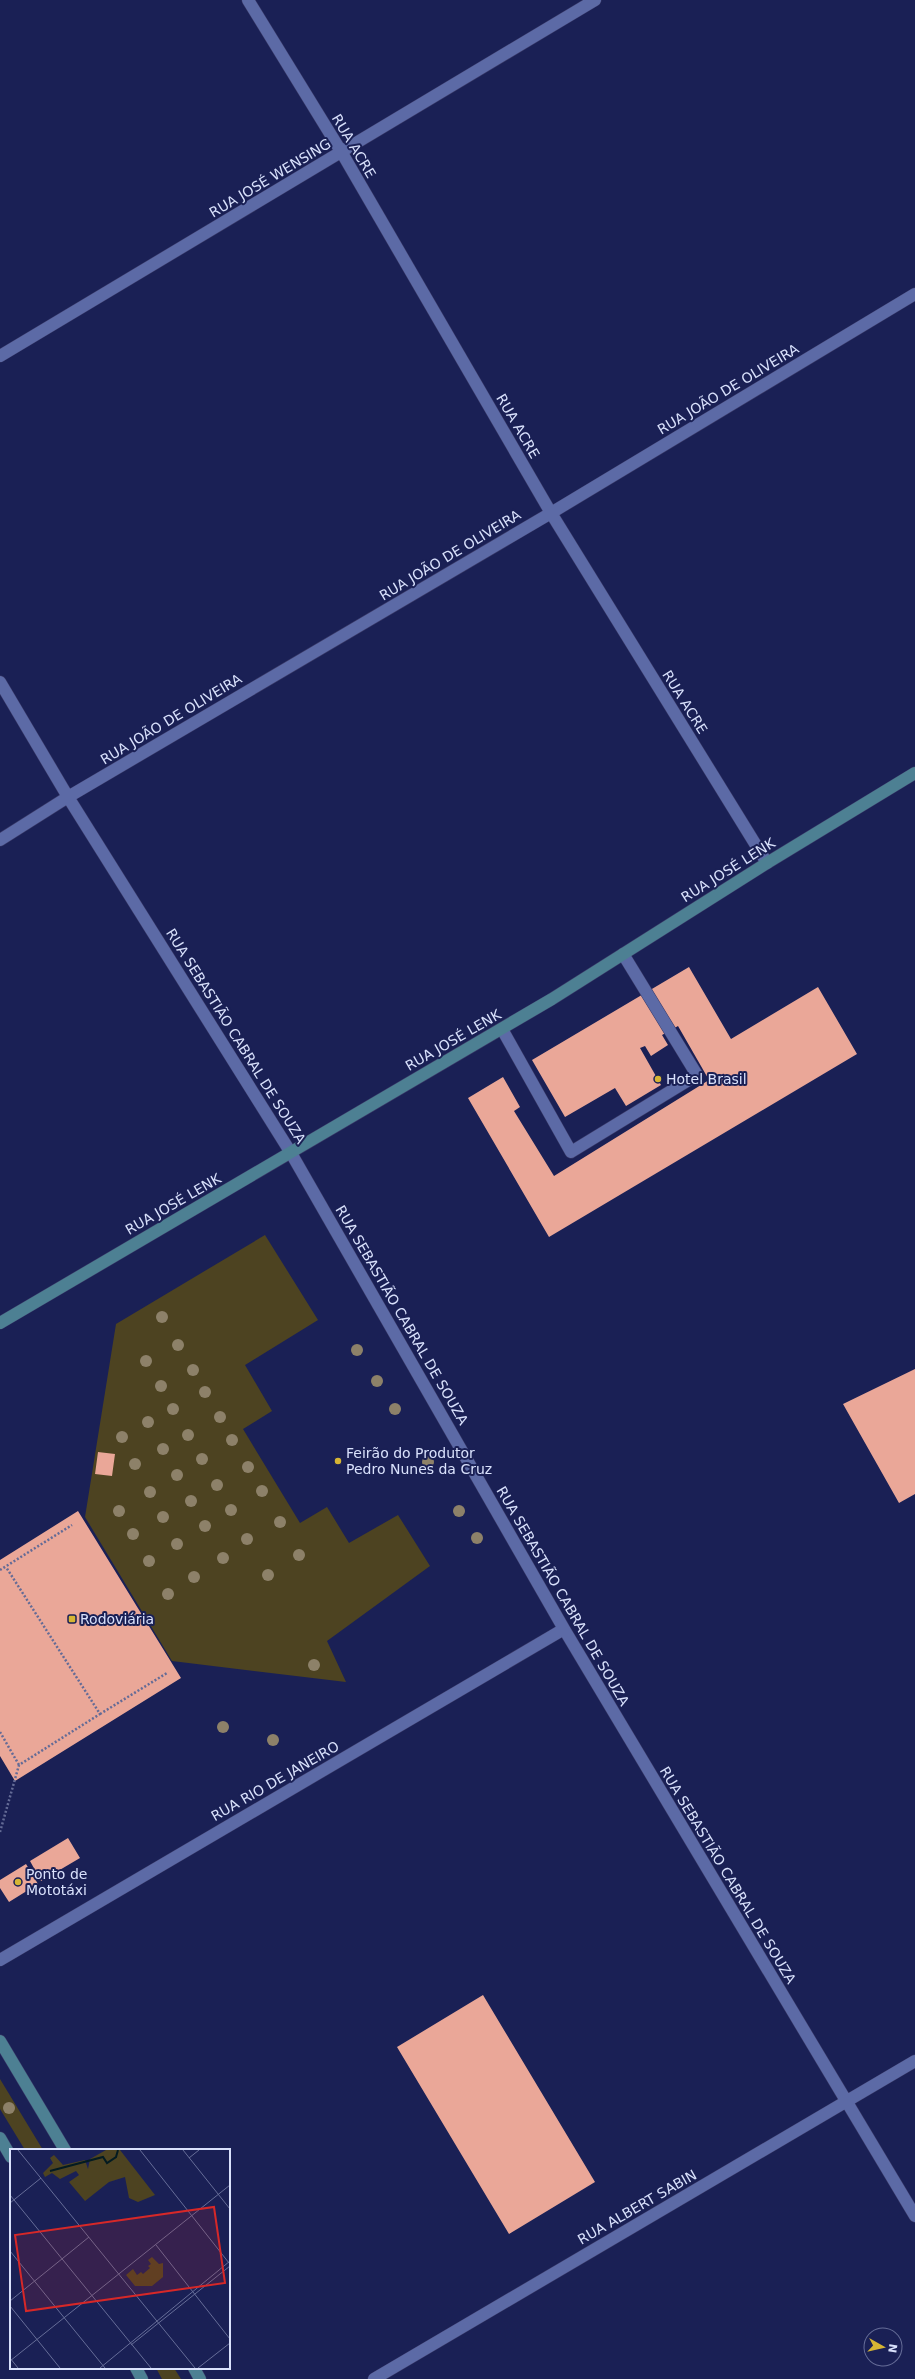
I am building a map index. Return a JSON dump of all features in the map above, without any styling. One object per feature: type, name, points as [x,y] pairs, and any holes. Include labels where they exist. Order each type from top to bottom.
[{"type":"street","name":"RUA ACRE","points":[[248,0],[342,153],[551,513],[767,863]]},
{"type":"street","name":"RUA JOSÉ WENSING","points":[[0,356],[342,153],[595,0]]},
{"type":"street","name":"RUA JOÃO DE OLIVEIRA","points":[[0,840],[68,797],[551,513],[915,294]]},
{"type":"street","name":"RUA SEBASTIÃO CABRAL DE SOUZA","points":[[0,682],[68,797],[291,1153],[564,1629],[845,2102],[915,2216]]},
{"type":"street","name":"RUA JOSÉ LENK","points":[[0,1323],[502,1029],[767,863],[915,773]]},
{"type":"street","points":[[502,1029],[572,1152],[691,1080],[697,1075],[623,954]]},
{"type":"street","name":"RUA RIO DE JANEIRO","points":[[0,1960],[564,1629]]},
{"type":"street","points":[[0,2041],[63,2149]]},
{"type":"street","name":"RUA ALBERT SABIN","points":[[374,2379],[915,2062]]},
{"type":"street","points":[[0,2138],[10,2155]]},
{"type":"street","points":[[137,2369],[142,2379]]},
{"type":"street","points":[[195,2369],[200,2379]]},
{"type":"path","points":[[0,1570],[72,1525]]},
{"type":"path","points":[[6,1567],[100,1714]]},
{"type":"path","points":[[0,1832],[19,1764],[166,1673]]},
{"type":"path","points":[[0,1732],[19,1764]]},
{"type":"shaded area","points":[[265,1235],[318,1320],[245,1365],[272,1411],[243,1429],[300,1523],[327,1507],[349,1543],[398,1515],[430,1566],[327,1641],[346,1682],[172,1661],[85,1517],[116,1324]]},
{"type":"shaded area","points":[[0,2079],[42,2149],[24,2149],[0,2109]]},
{"type":"shaded area","points":[[157,2369],[175,2369],[181,2379],[162,2379]]},
{"type":"building","points":[[689,967],[731,1039],[818,987],[857,1054],[549,1237],[468,1098],[503,1077],[520,1107],[514,1111],[554,1176],[709,1080],[678,1026],[662,1035],[668,1045],[651,1056],[645,1046],[640,1048],[661,1085],[626,1106],[615,1088],[565,1117],[532,1060]]},
{"type":"building","points":[[915,1369],[915,1494],[899,1503],[843,1404]]},
{"type":"building","points":[[98,1452],[115,1454],[112,1476],[95,1474]]},
{"type":"building","name":"Rodoviária","points":[[78,1511],[181,1678],[15,1781],[0,1756],[0,1560]]},
{"type":"building","points":[[68,1838],[80,1858],[41,1881],[30,1861]]},
{"type":"building","name":"Ponto de Mototáxi","points":[[26,1864],[38,1884],[9,1902],[0,1888],[0,1880]]},
{"type":"building","points":[[483,1995],[595,2182],[509,2234],[397,2047]]},
{"type":"place","name":"Hotel Brasil","points":[[658,1079]]},
{"type":"place","name":"Feirão do Produtor Pedro Nunes da Cruz","points":[[338,1461]]},
{"type":"place","name":"Rodoviária","points":[[72,1619]]},
{"type":"place","name":"Ponto de Mototáxi","points":[[18,1882]]}]
